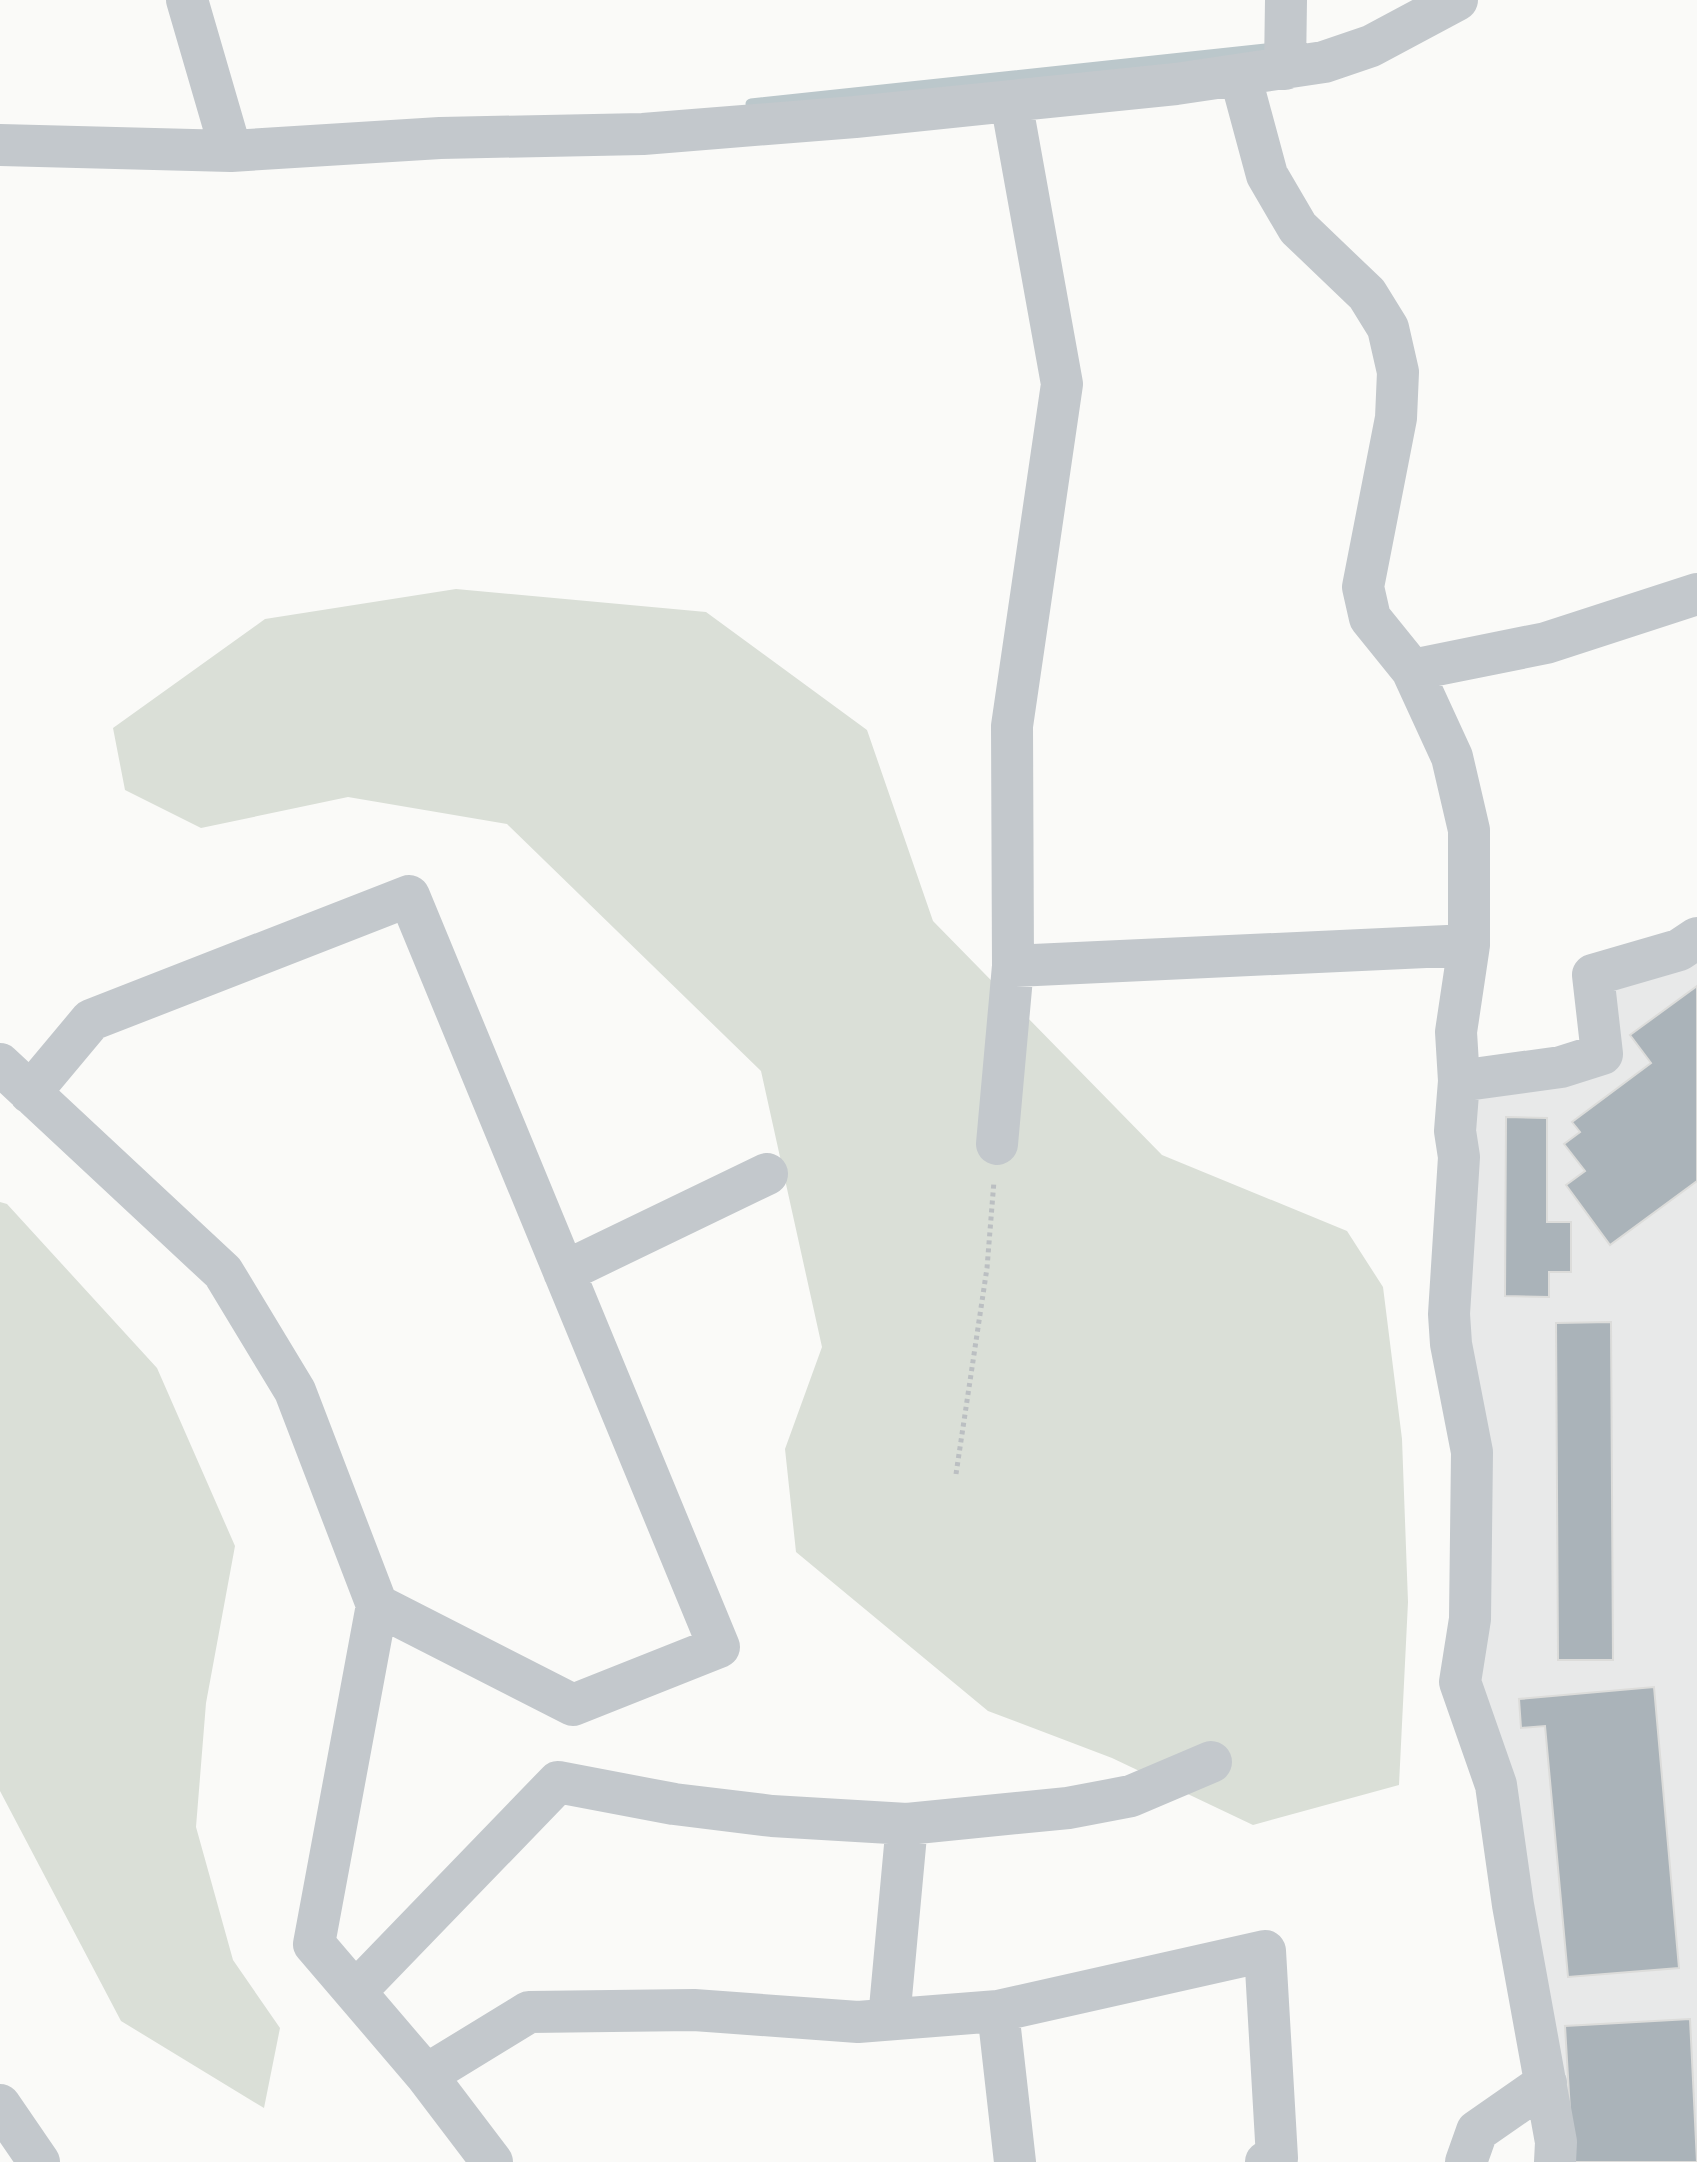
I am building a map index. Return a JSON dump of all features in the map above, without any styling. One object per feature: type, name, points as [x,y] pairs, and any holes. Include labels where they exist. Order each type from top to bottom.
[{"type":"street","points":[[187,0],[231,151]]},
{"type":"street","points":[[1285,69],[1286,0]]},
{"type":"street","points":[[0,145],[231,151],[440,138],[643,134],[1011,101],[1240,75],[1324,62],[1371,46],[1457,0]]},
{"type":"street","points":[[1240,75],[1267,175],[1290,215],[1298,228],[1367,294],[1388,328],[1398,372],[1396,418],[1363,587],[1370,618],[1412,670],[1452,757],[1469,830],[1469,945],[1456,1032],[1459,1081],[1455,1131],[1459,1157],[1449,1314],[1451,1344],[1472,1452],[1470,1619],[1460,1682],[1496,1785],[1513,1905],[1556,2142],[1555,2162]]},
{"type":"street","points":[[997,1144],[1013,966],[1012,726],[1062,384],[1011,101]]},
{"type":"street","points":[[1412,670],[1546,643],[1697,594]]},
{"type":"street","points":[[30,1093],[91,1020],[409,896],[719,1647],[573,1705],[377,1605]]},
{"type":"street","points":[[1459,1081],[1561,1067],[1602,1054],[1593,975],[1679,950],[1697,938]]},
{"type":"street","points":[[1013,966],[1469,945]]},
{"type":"street","points":[[0,1064],[223,1272],[295,1391],[377,1605],[314,1944],[426,2075],[492,2162]]},
{"type":"street","points":[[564,1272],[767,1174]]},
{"type":"street","points":[[355,1992],[558,1782],[730,1811],[907,1824],[1068,1808],[1131,1796],[1211,1762]]},
{"type":"street","points":[[889,2019],[907,1824]]},
{"type":"street","points":[[426,2075],[529,2012],[694,2010],[858,2022],[998,2011],[1265,1951],[1277,2158],[1266,2162]]},
{"type":"street","points":[[998,2011],[1015,2162]]},
{"type":"street","points":[[1466,2162],[1477,2131],[1546,2083]]},
{"type":"street","points":[[0,2105],[39,2162]]},
{"type":"path","points":[[956,1474],[987,1268],[997,1144]]},
{"type":"shaded area","points":[[456,589],[706,612],[867,730],[933,921],[1162,1155],[1347,1231],[1383,1287],[1402,1439],[1408,1602],[1399,1785],[1253,1825],[1112,1758],[988,1711],[796,1552],[785,1449],[822,1347],[761,1071],[507,824],[348,797],[201,828],[125,790],[113,728],[265,619]]},
{"type":"shaded area","points":[[1697,961],[1697,2162],[1564,2162],[1465,1681],[1468,1096],[1577,1080],[1605,984]]},
{"type":"shaded area","points":[[0,1202],[7,1204],[157,1368],[235,1546],[206,1703],[196,1827],[233,1960],[280,2028],[264,2108],[121,2021],[0,1791]]},
{"type":"building","points":[[1697,986],[1697,1181],[1610,1245],[1566,1185],[1585,1171],[1564,1144],[1580,1132],[1572,1122],[1651,1063],[1630,1035]]},
{"type":"building","points":[[1506,1117],[1547,1118],[1547,1222],[1571,1222],[1571,1272],[1549,1272],[1549,1297],[1505,1296]]},
{"type":"building","points":[[1611,1322],[1613,1660],[1558,1660],[1556,1323]]},
{"type":"building","points":[[1654,1687],[1679,1968],[1568,1977],[1545,1726],[1521,1728],[1519,1699]]},
{"type":"building","points":[[1690,2019],[1697,2162],[1573,2162],[1565,2026]]},
{"type":"waterway","points":[[751,104],[1275,48],[1275,45]]}]
